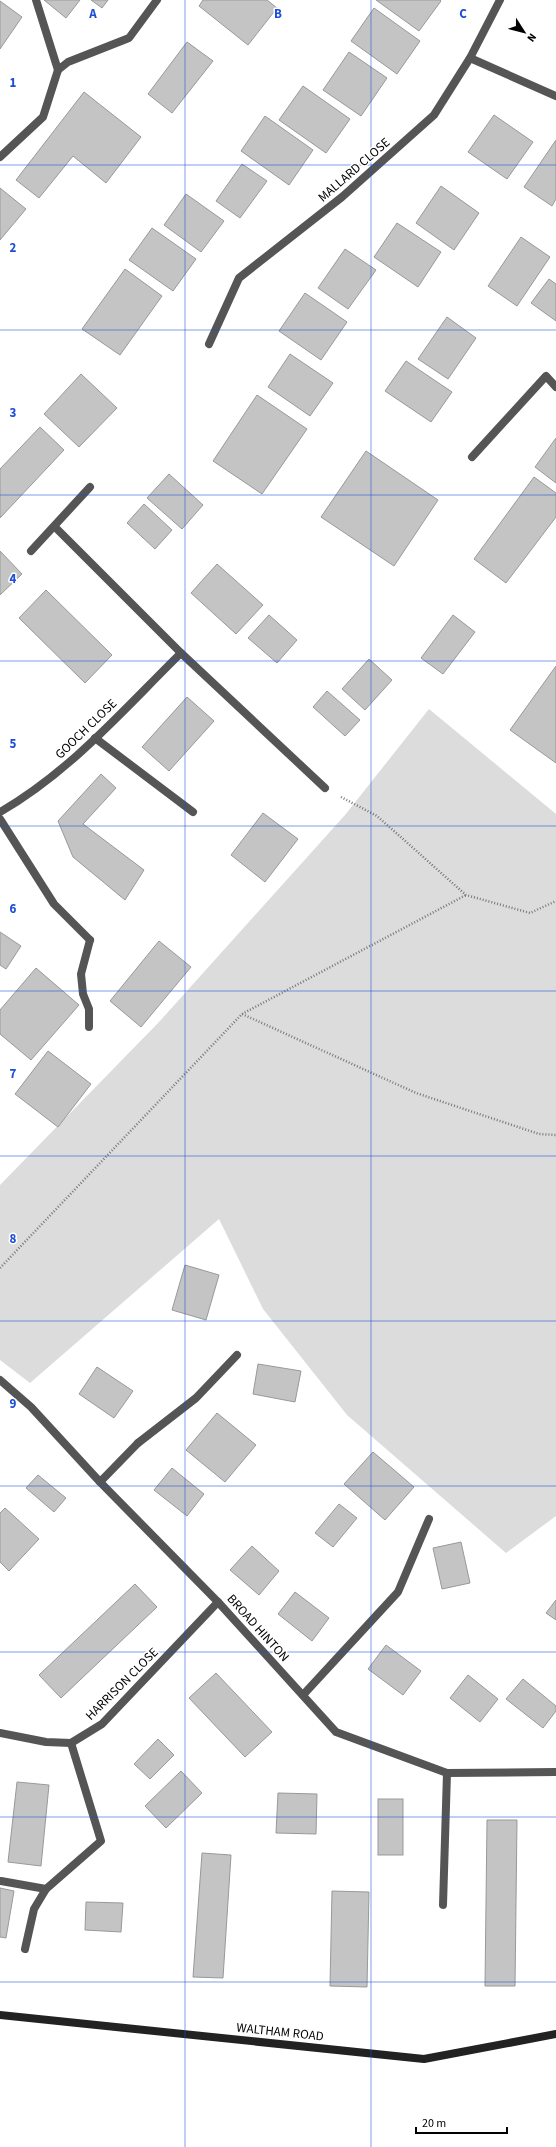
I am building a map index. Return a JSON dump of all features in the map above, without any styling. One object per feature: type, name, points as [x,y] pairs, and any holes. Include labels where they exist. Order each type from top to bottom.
[{"type":"main road","name":"WALTHAM ROAD","points":[[0,2015],[424,2059],[556,2034]]},
{"type":"street","points":[[36,0],[58,70]]},
{"type":"street","points":[[0,157],[43,117],[58,70],[68,62],[129,38],[157,0]]},
{"type":"street","name":"MALLARD CLOSE","points":[[209,344],[239,278],[342,197],[434,116],[470,58],[500,0]]},
{"type":"street","points":[[470,58],[556,96]]},
{"type":"street","points":[[472,457],[546,376],[556,387]]},
{"type":"street","points":[[31,551],[55,527],[90,487]]},
{"type":"street","points":[[55,527],[181,653],[325,788]]},
{"type":"street","name":"GOOCH CLOSE","points":[[0,812],[45,783],[95,738],[181,653]]},
{"type":"street","points":[[95,738],[193,812]]},
{"type":"street","points":[[0,819],[54,904],[90,940],[81,974],[83,994],[89,1009],[90,1027]]},
{"type":"street","points":[[100,1482],[138,1443],[196,1398],[236,1356]]},
{"type":"street","name":"BROAD HINTON","points":[[0,1380],[31,1407],[100,1482],[218,1602],[336,1732],[447,1773],[556,1772]]},
{"type":"street","points":[[303,1695],[398,1592],[428,1519]]},
{"type":"street","name":"HARRISON CLOSE","points":[[71,1743],[102,1724],[218,1602]]},
{"type":"street","points":[[0,1733],[46,1742],[71,1743],[101,1841],[46,1889],[34,1909],[25,1949]]},
{"type":"street","points":[[443,1905],[447,1773]]},
{"type":"street","points":[[1,1881],[46,1889]]},
{"type":"path","points":[[325,788],[377,816],[466,895],[530,913],[556,901]]},
{"type":"path","points":[[0,1268],[242,1014],[466,895]]},
{"type":"path","points":[[242,1014],[416,1093],[539,1134],[556,1135]]},
{"type":"shaded area","points":[[429,709],[556,814],[556,1516],[506,1553],[347,1415],[263,1309],[219,1219],[30,1383],[0,1360],[0,1185],[159,1022],[345,815]]},
{"type":"building","points":[[44,0],[80,0],[66,18]]},
{"type":"building","points":[[91,0],[108,0],[102,8]]},
{"type":"building","points":[[203,0],[267,0],[277,8],[248,45],[199,6]]},
{"type":"building","points":[[376,0],[440,0],[441,1],[419,31]]},
{"type":"building","points":[[0,1],[22,17],[0,49]]},
{"type":"building","points":[[374,8],[420,41],[397,74],[351,41]]},
{"type":"building","points":[[187,42],[213,61],[172,113],[148,94]]},
{"type":"building","points":[[349,52],[387,78],[361,116],[323,90]]},
{"type":"building","points":[[303,86],[350,119],[326,153],[279,120]]},
{"type":"building","points":[[84,92],[141,137],[106,183],[73,156],[39,198],[16,180]]},
{"type":"building","points":[[494,115],[533,142],[507,179],[468,152]]},
{"type":"building","points":[[265,116],[313,150],[289,185],[241,151]]},
{"type":"building","points":[[556,140],[556,199],[552,206],[524,187]]},
{"type":"building","points":[[242,164],[267,181],[240,218],[216,201]]},
{"type":"building","points":[[441,186],[479,213],[454,250],[416,223]]},
{"type":"building","points":[[0,188],[26,209],[0,240]]},
{"type":"building","points":[[186,194],[224,221],[201,252],[164,225]]},
{"type":"building","points":[[397,223],[441,252],[418,287],[374,257]]},
{"type":"building","points":[[152,228],[196,259],[173,291],[129,260]]},
{"type":"building","points":[[521,237],[550,257],[517,306],[488,286]]},
{"type":"building","points":[[345,249],[376,270],[348,309],[318,288]]},
{"type":"building","points":[[125,269],[162,296],[120,355],[82,329]]},
{"type":"building","points":[[549,279],[556,284],[556,321],[531,303]]},
{"type":"building","points":[[305,293],[347,322],[321,360],[279,331]]},
{"type":"building","points":[[447,317],[476,338],[448,379],[418,359]]},
{"type":"building","points":[[290,354],[333,383],[310,416],[268,387]]},
{"type":"building","points":[[406,361],[452,392],[431,422],[385,391]]},
{"type":"building","points":[[81,374],[117,408],[79,447],[44,414]]},
{"type":"building","points":[[257,395],[307,429],[262,494],[213,461]]},
{"type":"building","points":[[40,427],[64,450],[0,518],[0,469]]},
{"type":"building","points":[[556,438],[556,483],[535,467]]},
{"type":"building","points":[[366,451],[438,500],[394,566],[321,517]]},
{"type":"building","points":[[169,474],[203,505],[182,529],[147,498]]},
{"type":"building","points":[[534,477],[556,493],[556,517],[506,583],[474,559]]},
{"type":"building","points":[[144,504],[172,530],[155,549],[127,523]]},
{"type":"building","points":[[0,551],[22,574],[0,595]]},
{"type":"building","points":[[217,564],[263,605],[236,634],[191,593]]},
{"type":"building","points":[[46,590],[112,655],[85,683],[19,618]]},
{"type":"building","points":[[269,615],[297,640],[277,663],[248,638]]},
{"type":"building","points":[[453,615],[475,632],[443,674],[421,658]]},
{"type":"building","points":[[369,659],[392,680],[365,710],[342,689]]},
{"type":"building","points":[[556,666],[556,763],[510,730]]},
{"type":"building","points":[[327,691],[360,720],[345,736],[313,707]]},
{"type":"building","points":[[187,697],[214,721],[169,771],[142,747]]},
{"type":"building","points":[[101,774],[116,788],[83,824],[144,870],[125,900],[73,857],[58,821]]},
{"type":"building","points":[[263,813],[298,839],[265,882],[231,855]]},
{"type":"building","points":[[0,932],[21,946],[6,969],[0,965]]},
{"type":"building","points":[[159,941],[191,967],[141,1027],[110,1001]]},
{"type":"building","points":[[36,968],[79,1005],[31,1060],[0,1034],[0,1010]]},
{"type":"building","points":[[48,1051],[91,1084],[58,1127],[15,1094]]},
{"type":"building","points":[[185,1265],[219,1275],[206,1320],[172,1310]]},
{"type":"building","points":[[258,1364],[301,1371],[295,1402],[253,1394]]},
{"type":"building","points":[[97,1367],[133,1391],[114,1418],[79,1394]]},
{"type":"building","points":[[217,1413],[256,1445],[225,1482],[186,1450]]},
{"type":"building","points":[[373,1452],[414,1487],[385,1520],[344,1484]]},
{"type":"building","points":[[172,1468],[204,1494],[187,1516],[154,1490]]},
{"type":"building","points":[[38,1475],[66,1498],[54,1512],[26,1488]]},
{"type":"building","points":[[339,1504],[357,1518],[333,1547],[315,1533]]},
{"type":"building","points":[[5,1508],[39,1539],[9,1571],[0,1562],[0,1513]]},
{"type":"building","points":[[461,1542],[470,1583],[442,1589],[433,1548]]},
{"type":"building","points":[[252,1546],[279,1571],[259,1595],[230,1570]]},
{"type":"building","points":[[135,1584],[157,1607],[61,1698],[39,1675]]},
{"type":"building","points":[[295,1592],[329,1618],[312,1641],[278,1614]]},
{"type":"building","points":[[556,1600],[556,1620],[546,1613]]},
{"type":"building","points":[[386,1645],[421,1671],[403,1695],[368,1669]]},
{"type":"building","points":[[216,1673],[272,1732],[245,1757],[189,1698]]},
{"type":"building","points":[[468,1675],[498,1699],[480,1722],[450,1698]]},
{"type":"building","points":[[523,1679],[556,1706],[556,1711],[543,1728],[506,1699]]},
{"type":"building","points":[[158,1739],[174,1755],[150,1779],[134,1764]]},
{"type":"building","points":[[181,1771],[202,1793],[166,1828],[145,1806]]},
{"type":"building","points":[[17,1782],[49,1785],[41,1866],[8,1862]]},
{"type":"building","points":[[278,1793],[317,1794],[316,1834],[276,1833]]},
{"type":"building","points":[[378,1799],[403,1799],[403,1855],[378,1855]]},
{"type":"building","points":[[487,1820],[517,1820],[515,1986],[485,1986]]},
{"type":"building","points":[[202,1853],[231,1855],[223,1978],[193,1977]]},
{"type":"building","points":[[0,1888],[14,1891],[6,1938],[0,1937]]},
{"type":"building","points":[[332,1891],[369,1892],[367,1987],[330,1986]]},
{"type":"building","points":[[86,1902],[123,1903],[121,1932],[85,1930]]}]
